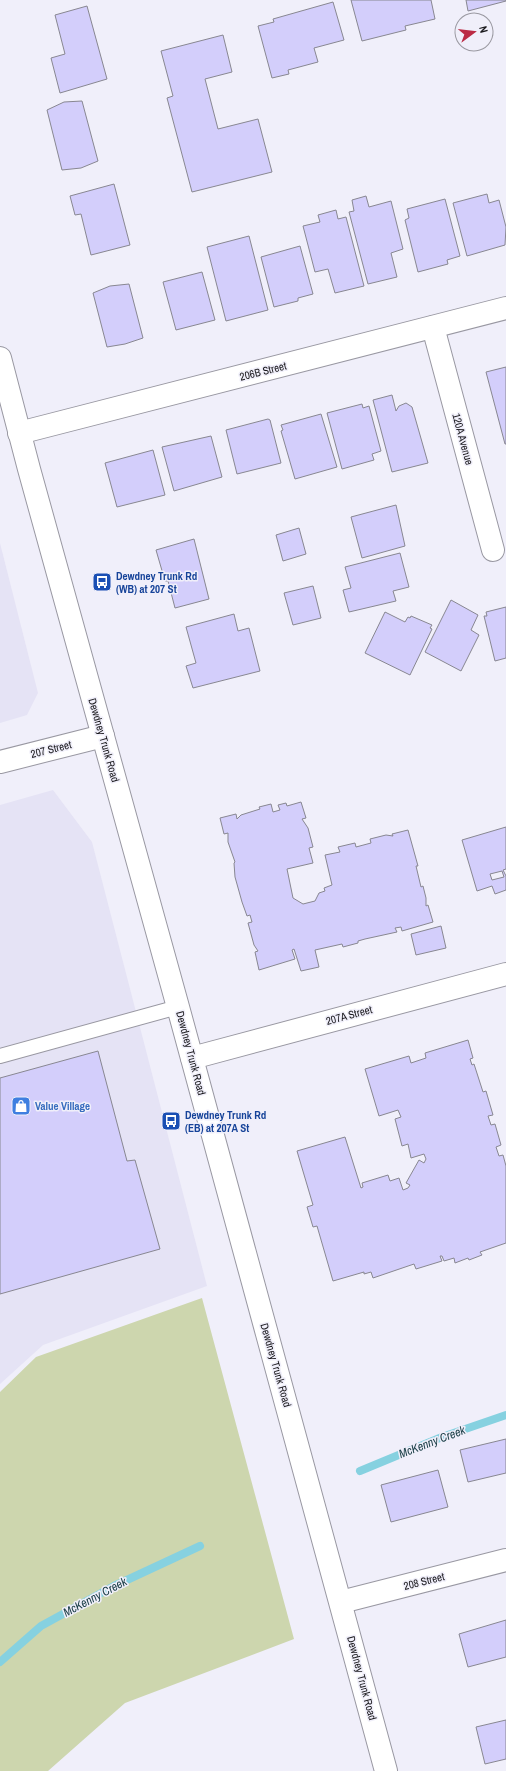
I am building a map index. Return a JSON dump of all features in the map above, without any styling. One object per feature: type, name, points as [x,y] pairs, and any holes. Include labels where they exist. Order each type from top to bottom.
[{"type":"main road","name":"206B Street","points":[[19,433],[506,308]]},
{"type":"main road","name":"120A Avenue","points":[[433,327],[493,550]]},
{"type":"main road","name":"Dewdney Trunk Road","points":[[0,358],[19,433],[342,1602],[386,1771]]},
{"type":"main road","name":"207 Street","points":[[0,762],[103,736]]},
{"type":"main road","name":"207A Street","points":[[192,1058],[506,974]]},
{"type":"main road","name":"208 Street","points":[[342,1602],[506,1560]]},
{"type":"lane","points":[[0,1056],[178,1006]]},
{"type":"shaded area","points":[[0,543],[38,693],[27,715],[0,723]]},
{"type":"shaded area","points":[[53,790],[92,842],[207,1286],[43,1345],[0,1384],[0,805]]},
{"type":"green space","points":[[202,1298],[294,1639],[125,1703],[48,1771],[0,1771],[0,1392],[36,1357]]},
{"type":"building","points":[[351,0],[431,0],[435,19],[405,26],[406,30],[362,41]]},
{"type":"building","points":[[466,0],[506,0],[506,1],[468,11]]},
{"type":"building","points":[[333,2],[344,40],[314,48],[318,62],[288,70],[289,74],[272,78],[258,26],[274,22],[273,19]]},
{"type":"building","points":[[87,6],[107,79],[60,93],[51,58],[65,54],[55,15]]},
{"type":"building","points":[[223,35],[232,72],[205,79],[218,129],[258,119],[272,172],[192,192],[167,98],[173,96],[161,51]]},
{"type":"building","points":[[82,101],[98,161],[81,168],[62,170],[47,110],[64,102]]},
{"type":"building","points":[[114,184],[130,245],[91,255],[81,214],[75,215],[70,196]]},
{"type":"building","points":[[487,194],[489,203],[499,200],[506,227],[505,245],[467,256],[453,203]]},
{"type":"building","points":[[366,196],[369,207],[391,201],[403,249],[391,253],[397,277],[368,284],[349,212],[354,211],[352,200]]},
{"type":"building","points":[[445,199],[460,256],[447,260],[448,264],[418,272],[405,220],[409,218],[407,209]]},
{"type":"building","points":[[336,210],[338,219],[346,217],[364,286],[335,293],[328,269],[315,272],[303,226],[320,222],[318,215]]},
{"type":"building","points":[[249,236],[268,310],[226,321],[207,247]]},
{"type":"building","points":[[300,246],[313,294],[298,298],[298,301],[274,307],[261,257]]},
{"type":"building","points":[[202,272],[215,320],[176,330],[163,282]]},
{"type":"building","points":[[129,284],[143,338],[125,344],[107,347],[93,293],[110,286]]},
{"type":"building","points":[[506,367],[506,444],[505,444],[486,372]]},
{"type":"building","points":[[392,395],[396,411],[399,406],[406,403],[412,407],[428,463],[392,472],[373,400]]},
{"type":"building","points":[[362,404],[363,408],[369,406],[381,451],[372,454],[374,460],[342,469],[327,413]]},
{"type":"building","points":[[321,414],[337,467],[295,479],[281,431],[283,430],[281,425]]},
{"type":"building","points":[[268,419],[270,420],[281,463],[237,474],[226,430]]},
{"type":"building","points":[[211,436],[222,477],[174,491],[162,447]]},
{"type":"building","points":[[153,450],[165,495],[117,507],[105,463]]},
{"type":"building","points":[[396,505],[405,546],[362,558],[351,517]]},
{"type":"building","points":[[299,528],[306,554],[283,561],[276,535]]},
{"type":"building","points":[[194,539],[209,599],[175,608],[168,581],[165,581],[156,550]]},
{"type":"building","points":[[400,553],[409,587],[393,591],[396,601],[349,612],[343,590],[351,588],[345,567]]},
{"type":"building","points":[[313,586],[321,618],[293,625],[284,593]]},
{"type":"building","points":[[451,600],[478,615],[471,630],[479,635],[461,671],[425,652]]},
{"type":"building","points":[[506,607],[506,658],[495,661],[484,616],[487,616],[486,612]]},
{"type":"building","points":[[385,612],[405,622],[408,617],[410,618],[411,616],[432,625],[430,628],[432,629],[410,675],[365,653]]},
{"type":"building","points":[[234,614],[238,631],[249,628],[260,671],[193,688],[186,666],[196,663],[186,627]]},
{"type":"building","points":[[301,802],[306,818],[302,819],[308,828],[313,847],[309,848],[313,863],[287,869],[293,898],[303,904],[315,901],[319,893],[325,891],[324,888],[332,885],[325,855],[340,852],[338,847],[355,843],[356,847],[371,843],[370,839],[386,835],[393,836],[392,834],[408,830],[418,866],[416,866],[421,887],[423,886],[426,898],[426,906],[428,905],[433,922],[402,931],[401,927],[395,928],[397,932],[365,939],[358,941],[358,943],[343,947],[342,944],[315,950],[319,967],[301,971],[294,949],[292,950],[295,959],[259,970],[255,952],[258,951],[254,945],[248,923],[252,922],[250,915],[247,916],[242,902],[235,877],[235,862],[228,842],[228,833],[224,834],[220,818],[236,814],[237,819],[241,815],[260,809],[259,807],[271,804],[273,812],[280,810],[278,805],[286,803],[287,806]]},
{"type":"building","points":[[506,827],[506,869],[503,870],[506,876],[506,890],[495,894],[492,886],[477,891],[462,840]],"holes":[[[502,871],[504,877],[492,880],[490,874]]]},
{"type":"building","points":[[441,926],[446,948],[416,955],[411,934]]},
{"type":"building","points":[[468,1040],[473,1058],[470,1059],[472,1065],[474,1064],[483,1092],[486,1091],[493,1115],[488,1116],[491,1125],[495,1124],[501,1145],[496,1147],[499,1156],[503,1155],[506,1166],[506,1243],[480,1252],[482,1255],[469,1260],[468,1258],[455,1263],[454,1258],[444,1261],[442,1256],[440,1256],[442,1261],[416,1269],[414,1264],[373,1278],[371,1272],[364,1274],[364,1272],[333,1281],[317,1226],[313,1227],[307,1207],[313,1205],[297,1151],[345,1137],[361,1188],[363,1187],[362,1183],[388,1175],[390,1181],[399,1178],[403,1190],[408,1188],[410,1185],[406,1183],[419,1160],[424,1163],[426,1159],[424,1154],[411,1158],[408,1144],[402,1146],[395,1119],[401,1117],[398,1110],[379,1116],[365,1069],[409,1056],[411,1063],[426,1058],[425,1053]]},
{"type":"building","points":[[98,1051],[127,1161],[135,1160],[160,1249],[0,1294],[0,1078]]},
{"type":"building","points":[[506,1439],[506,1473],[468,1482],[460,1450]]},
{"type":"building","points":[[438,1470],[448,1507],[391,1522],[381,1485]]},
{"type":"building","points":[[506,1620],[506,1657],[468,1667],[459,1634]]},
{"type":"building","points":[[506,1720],[506,1759],[485,1764],[476,1727]]},
{"type":"waterway","name":"McKenny Creek","points":[[360,1471],[442,1437],[506,1415]]},
{"type":"waterway","name":"McKenny Creek","points":[[0,1662],[41,1626],[114,1586],[200,1546]]},
{"type":"place","name":"Dewdney Trunk Rd (WB) at 207 St","points":[[102,582]]},
{"type":"place","name":"Value Village","points":[[21,1106]]},
{"type":"place","name":"Dewdney Trunk Rd (EB) at 207A St","points":[[171,1121]]}]
